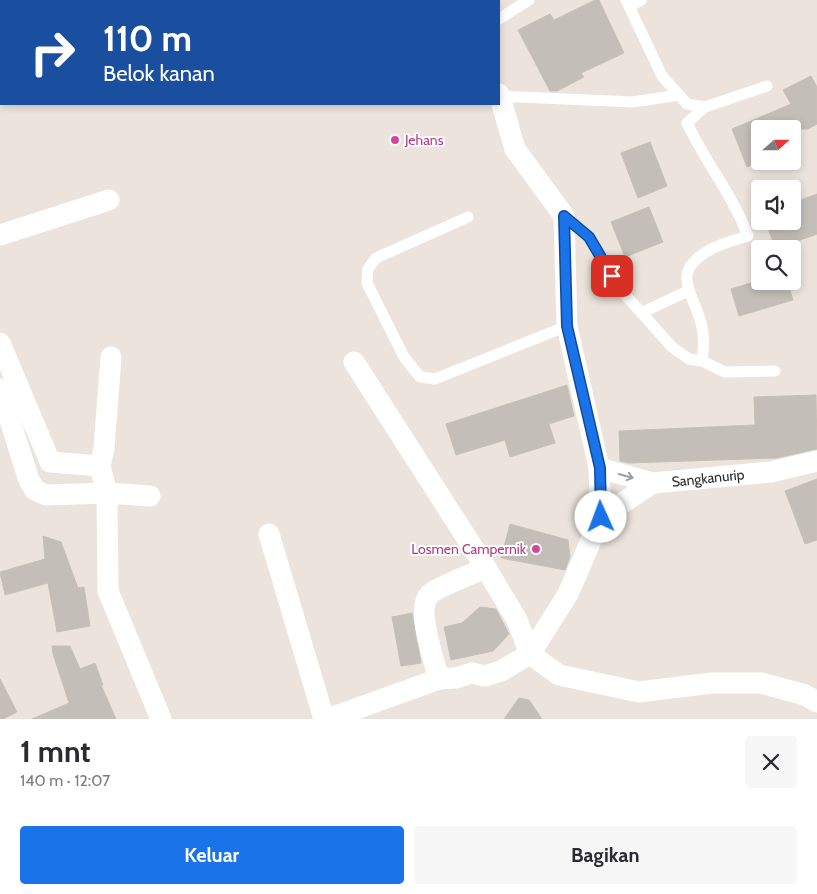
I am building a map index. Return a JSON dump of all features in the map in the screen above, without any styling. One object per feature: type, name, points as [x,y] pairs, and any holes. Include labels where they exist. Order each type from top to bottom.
[{"type":"street","points":[[328,719],[439,679],[456,678],[472,673],[485,676],[501,671],[530,654],[568,594],[601,517],[600,468],[567,326],[564,216],[515,149],[500,98]]},
{"type":"street","points":[[0,234],[109,200]]},
{"type":"street","points":[[0,343],[50,462],[100,466]]},
{"type":"street","points":[[111,357],[104,448],[100,466],[107,493],[108,592],[161,719]]},
{"type":"street","points":[[354,362],[486,568],[517,620],[530,654],[559,675],[639,692],[712,683],[761,683],[805,695],[817,702]]},
{"type":"street","points":[[0,389],[29,480],[35,490],[46,495],[107,493],[150,496]]},
{"type":"street","name":"Sangkanurip","points":[[600,468],[653,484],[771,472],[817,461]]},
{"type":"street","points":[[601,517],[653,484]]},
{"type":"street","points":[[269,534],[324,719]]},
{"type":"street","points":[[439,679],[425,620],[424,604],[430,594],[486,568]]},
{"type":"lane","points":[[500,18],[529,0]]},
{"type":"lane","points":[[641,0],[627,3],[662,76],[687,104],[705,107]]},
{"type":"lane","points":[[702,361],[704,345],[702,326],[685,281],[690,264],[708,250],[748,236],[738,210],[708,164],[687,122],[705,107],[767,86]]},
{"type":"lane","points":[[500,95],[633,102],[679,95]]},
{"type":"lane","points":[[564,216],[589,237],[620,289],[672,347],[689,359],[702,361],[725,372],[775,371]]},
{"type":"lane","points":[[468,217],[376,258],[368,269],[367,283],[404,357],[420,377],[434,379],[567,326]]},
{"type":"lane","points":[[641,313],[688,291]]},
{"type":"building","points":[[595,0],[599,0],[624,53],[581,73],[584,77],[557,91],[550,91],[518,30],[550,14],[554,20]]},
{"type":"building","points":[[811,76],[817,87],[817,124],[808,129],[801,129],[801,120],[753,120],[791,104],[783,90]]},
{"type":"building","points":[[751,121],[751,165],[747,167],[732,129]]},
{"type":"building","points":[[650,142],[667,186],[638,198],[621,153]]},
{"type":"building","points":[[817,194],[817,234],[801,240],[772,240],[769,230],[801,230],[801,200]]},
{"type":"building","points":[[649,207],[663,242],[625,257],[611,222]]},
{"type":"building","points":[[751,283],[751,290],[790,290],[793,300],[739,316],[731,289]]},
{"type":"building","points":[[567,385],[574,416],[549,424],[555,443],[510,457],[505,440],[456,455],[446,424]]},
{"type":"building","points":[[816,395],[817,449],[777,458],[629,463],[620,461],[619,431],[755,425],[754,397]]},
{"type":"building","points":[[817,479],[817,540],[805,544],[785,491]]},
{"type":"building","name":"Losmen Campernik","points":[[510,524],[568,540],[570,557],[565,570],[501,558]]},
{"type":"building","points":[[43,536],[61,542],[78,588],[84,587],[90,626],[57,632],[48,583],[5,595],[0,572],[45,559]]},
{"type":"building","points":[[480,607],[496,609],[509,634],[493,651],[451,660],[444,627],[462,623]]},
{"type":"building","points":[[412,613],[421,663],[401,666],[392,617]]},
{"type":"building","points":[[52,646],[70,646],[80,669],[95,663],[103,685],[101,685],[116,719],[32,719],[69,703]]},
{"type":"building","points":[[0,679],[17,712],[3,719],[0,719]]},
{"type":"building","points":[[519,698],[529,700],[542,719],[504,719]]},
{"type":"place","name":"Jehans","points":[[395,140]]},
{"type":"place","name":"Losmen Campernik","points":[[536,549]]},
{"type":"route","points":[[601,517],[600,468],[567,326],[564,216],[589,237],[612,276]]}]
